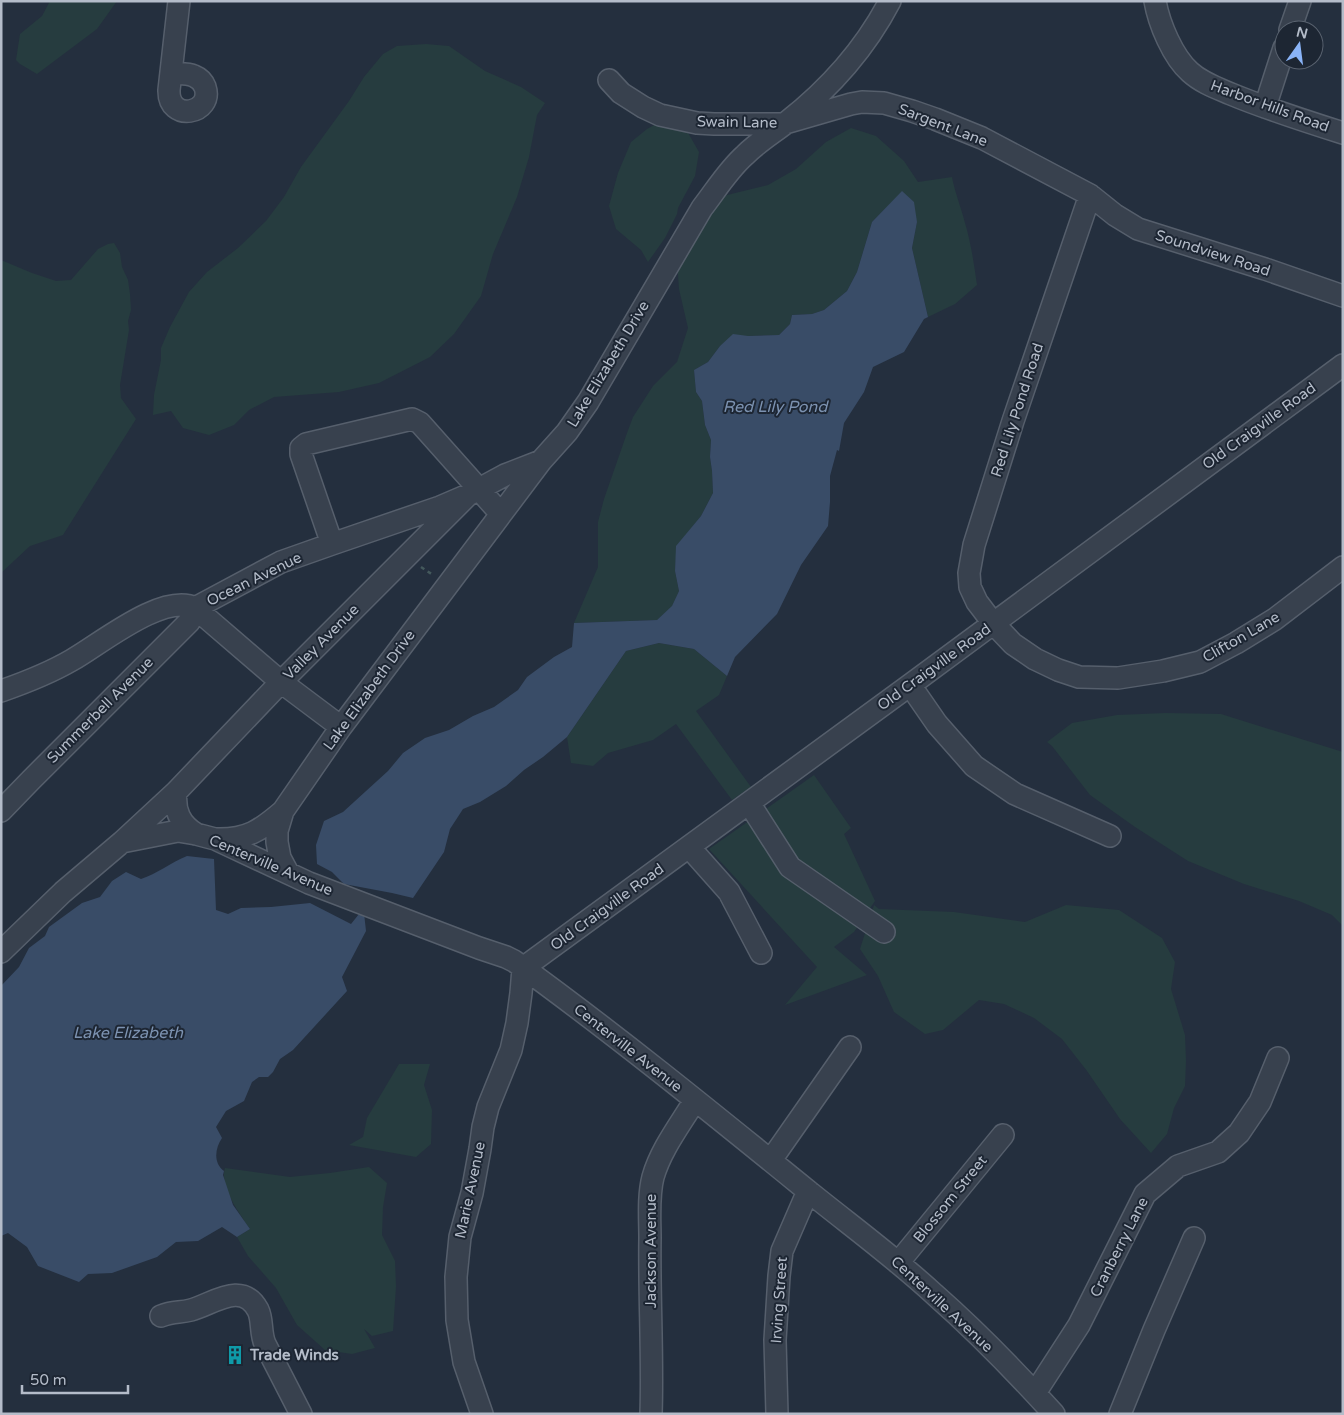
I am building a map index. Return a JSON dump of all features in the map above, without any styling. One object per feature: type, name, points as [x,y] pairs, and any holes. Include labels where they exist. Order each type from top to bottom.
[{"type":"street","points":[[171,73],[179,1]]},
{"type":"street","name":"Lake Elizabeth Drive","points":[[205,836],[234,839],[249,835],[266,826],[283,811],[341,727],[541,461],[567,432],[588,402],[702,208],[721,181],[744,155],[787,123],[845,68],[868,39],[890,1]]},
{"type":"street","name":"Harbor Hills Road","points":[[1155,1],[1167,37],[1179,58],[1191,73],[1199,79],[1265,107],[1343,133]]},
{"type":"street","points":[[1293,20],[1300,1]]},
{"type":"street","points":[[1265,107],[1277,70]]},
{"type":"street","name":"Swain Lane","points":[[609,80],[621,93],[642,107],[680,120],[714,124],[757,125],[787,123]]},
{"type":"street","name":"Sargent Lane","points":[[787,123],[862,102],[896,106],[982,138],[1090,195]]},
{"type":"street","name":"Soundview Road","points":[[1090,195],[1115,215],[1138,229],[1343,296]]},
{"type":"street","name":"Red Lily Pond Road","points":[[993,623],[977,602],[970,587],[969,573],[972,556],[1013,421],[1090,195]]},
{"type":"street","name":"Old Craigville Road","points":[[523,968],[1343,365]]},
{"type":"street","points":[[332,544],[301,454],[301,448],[306,444],[412,419],[420,423],[473,492],[501,514]]},
{"type":"street","name":"Ocean Avenue","points":[[1,691],[36,679],[73,660],[146,614],[182,604],[195,608],[273,566],[332,544],[418,516],[473,492],[505,475],[541,461]]},
{"type":"street","name":"Valley Avenue","points":[[122,842],[176,792],[281,682],[473,492]]},
{"type":"street","name":"Clifton Lane","points":[[993,623],[1014,644],[1035,659],[1058,670],[1080,677],[1118,678],[1163,671],[1200,662],[1236,643],[1275,619],[1343,566]]},
{"type":"street","points":[[195,608],[281,682],[341,727]]},
{"type":"street","name":"Summerbell Avenue","points":[[1,811],[189,622],[195,608]]},
{"type":"street","points":[[910,685],[937,724],[974,766],[1015,794],[1110,836]]},
{"type":"street","points":[[176,792],[176,806],[180,818],[188,829],[205,836]]},
{"type":"street","points":[[749,803],[790,867],[884,932]]},
{"type":"street","name":"Lake Elizabeth Drive","points":[[283,811],[277,830],[277,842],[280,858],[288,874]]},
{"type":"street","name":"Centerville Avenue","points":[[122,842],[178,831],[205,836],[309,883],[479,948],[506,956],[608,1032],[898,1262],[934,1294],[1054,1414]]},
{"type":"street","points":[[1,952],[63,892],[122,842]]},
{"type":"street","points":[[689,847],[729,892],[761,953]]},
{"type":"street","name":"Marie Avenue","points":[[482,1414],[464,1362],[457,1320],[456,1277],[460,1237],[472,1194],[483,1127],[488,1107],[511,1050],[517,1023],[522,993],[523,968]]},
{"type":"street","points":[[771,1160],[850,1047]]},
{"type":"street","name":"Cranberry Lane","points":[[1035,1393],[1079,1325],[1144,1194],[1178,1166],[1218,1152],[1239,1132],[1260,1102],[1278,1058]]},
{"type":"street","name":"Jackson Avenue","points":[[651,1414],[649,1265],[652,1179],[668,1142],[695,1100]]},
{"type":"street","name":"Blossom Street","points":[[898,1262],[1003,1135]]},
{"type":"street","name":"Irving Street","points":[[777,1414],[776,1340],[782,1252],[808,1190]]},
{"type":"street","points":[[1120,1414],[1194,1238]]},
{"type":"street","points":[[161,1316],[173,1311],[192,1310],[227,1295],[251,1300],[259,1314],[265,1344],[301,1414]]},
{"type":"path","points":[[418,565],[433,575]]},
{"type":"green space","points":[[50,1],[117,1],[97,29],[37,74],[16,60],[20,34],[42,16]]},
{"type":"green space","points":[[426,44],[449,46],[485,71],[521,87],[545,103],[537,115],[529,157],[517,197],[493,254],[481,296],[454,334],[430,357],[379,383],[339,392],[274,397],[249,410],[234,425],[209,435],[183,428],[171,411],[153,415],[161,348],[189,292],[207,272],[238,248],[266,221],[364,77],[383,54],[397,46]]},
{"type":"green space","points":[[665,119],[687,131],[699,152],[695,176],[665,238],[648,262],[641,250],[616,229],[609,206],[618,173],[631,142],[647,129]]},
{"type":"green space","points":[[851,128],[876,136],[904,161],[918,182],[952,177],[969,238],[977,285],[955,304],[928,317],[912,248],[917,222],[902,192],[872,222],[857,272],[847,291],[824,310],[812,314],[792,315],[790,324],[779,335],[748,336],[720,346],[708,362],[694,370],[696,392],[702,401],[705,425],[711,440],[710,457],[713,493],[701,516],[677,546],[675,571],[679,591],[672,607],[657,620],[574,623],[598,567],[598,522],[604,499],[633,417],[653,386],[677,362],[688,328],[679,289],[677,259],[719,197],[768,185],[796,169],[826,142]]},
{"type":"green space","points":[[114,243],[120,253],[122,267],[128,280],[131,310],[120,385],[121,398],[136,419],[63,535],[30,546],[1,573],[1,260],[56,281],[71,280],[98,249]]},
{"type":"green space","points":[[659,643],[694,649],[727,676],[719,695],[696,711],[751,787],[732,800],[676,724],[653,740],[608,753],[593,766],[571,763],[567,737],[626,651]]},
{"type":"green space","points":[[1165,713],[1221,714],[1343,752],[1343,926],[1332,915],[1299,901],[1244,884],[1188,861],[1090,795],[1047,742],[1072,723],[1117,715]]},
{"type":"green space","points":[[814,775],[851,828],[844,834],[875,901],[854,932],[834,947],[867,975],[785,1005],[817,967],[709,849]]},
{"type":"green space","points":[[874,905],[879,909],[954,912],[1025,922],[1066,905],[1119,910],[1162,938],[1175,962],[1171,989],[1185,1035],[1186,1061],[1185,1086],[1174,1108],[1167,1134],[1151,1153],[1120,1119],[1062,1039],[1034,1018],[1004,1004],[979,1000],[943,1030],[925,1034],[894,1012],[878,976],[860,949]]},
{"type":"green space","points":[[399,1064],[430,1064],[424,1085],[432,1110],[431,1144],[416,1157],[349,1145],[363,1137],[367,1118]]},
{"type":"green space","points":[[369,1167],[387,1183],[383,1207],[382,1235],[395,1261],[396,1286],[393,1331],[372,1336],[364,1329],[375,1348],[352,1354],[325,1350],[297,1325],[276,1288],[248,1256],[237,1237],[250,1229],[236,1208],[228,1191],[225,1183],[225,1168],[290,1177]]},
{"type":"water","name":"Red Lily Pond","points":[[902,191],[914,202],[917,222],[912,248],[928,317],[924,319],[904,352],[873,367],[864,392],[844,423],[839,451],[837,450],[830,476],[828,526],[801,565],[777,614],[735,657],[727,676],[694,649],[659,643],[626,651],[567,737],[506,786],[480,802],[463,809],[450,829],[444,852],[413,898],[344,884],[332,872],[317,864],[316,845],[324,821],[343,812],[388,771],[403,753],[425,738],[449,730],[473,716],[494,707],[518,690],[527,677],[554,657],[572,647],[574,623],[657,620],[672,606],[679,591],[675,571],[676,546],[701,516],[713,493],[710,457],[711,440],[705,425],[702,401],[696,392],[694,370],[708,362],[720,346],[733,334],[748,336],[779,335],[790,324],[792,315],[812,314],[824,310],[847,291],[857,272],[872,222]]},
{"type":"water","name":"Lake Elizabeth","points":[[187,856],[214,859],[216,910],[228,914],[241,908],[310,903],[351,924],[359,914],[364,913],[366,931],[342,977],[347,991],[293,1050],[280,1059],[268,1077],[259,1077],[252,1082],[244,1101],[226,1111],[216,1127],[222,1138],[216,1155],[218,1164],[224,1171],[223,1175],[233,1205],[250,1229],[237,1237],[222,1227],[198,1241],[176,1242],[157,1257],[112,1273],[88,1274],[79,1282],[38,1266],[27,1247],[8,1233],[1,1236],[1,986],[19,967],[29,948],[45,936],[49,927],[82,903],[100,897],[112,881],[126,872],[141,879]]},
{"type":"place","name":"Trade Winds","points":[[235,1355]]}]
